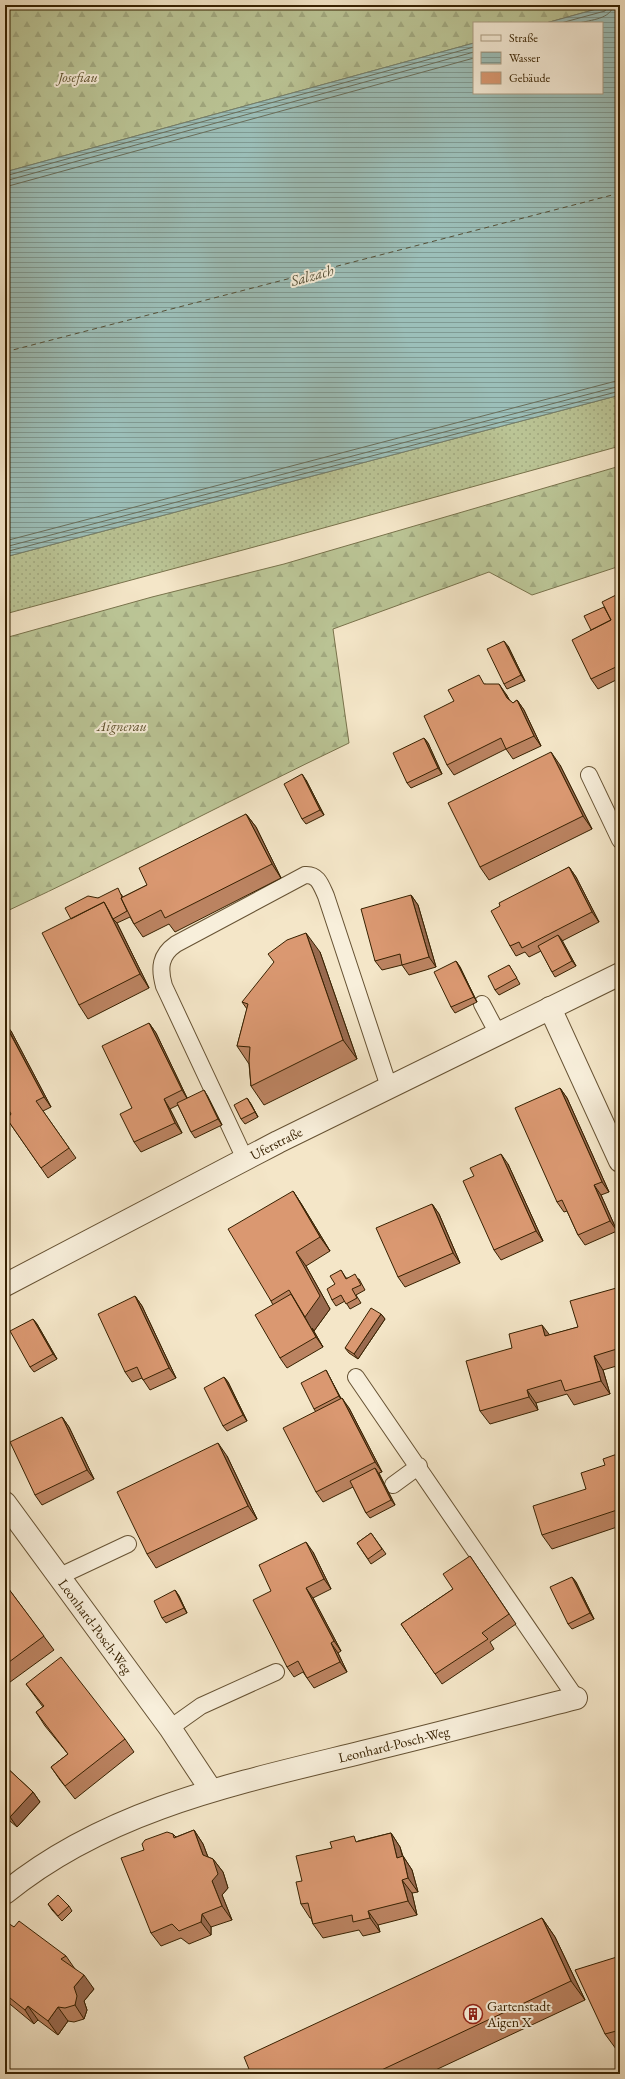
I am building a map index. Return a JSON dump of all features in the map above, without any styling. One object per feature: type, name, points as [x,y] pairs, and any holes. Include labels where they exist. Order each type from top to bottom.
[{"type":"street","name":"Uferstraße","points":[[6,1281],[389,1087],[620,974]]},
{"type":"street","points":[[550,1008],[620,1160]]},
{"type":"street","name":"Leonhard-Posch-Weg","points":[[5,1503],[170,1728],[212,1790]]},
{"type":"street","name":"Leonhard-Posch-Weg","points":[[5,1894],[27,1876],[73,1848],[134,1818],[212,1790],[576,1698]]},
{"type":"lane","points":[[589,774],[620,840]]},
{"type":"lane","points":[[245,1159],[164,986],[160,966],[168,949],[305,875],[311,875],[318,879],[326,896],[389,1087]]},
{"type":"lane","points":[[482,1004],[498,1034]]},
{"type":"lane","points":[[356,1377],[419,1466],[576,1698]]},
{"type":"lane","points":[[393,1485],[419,1466]]},
{"type":"lane","points":[[60,1576],[128,1544]]},
{"type":"lane","points":[[170,1728],[201,1706],[276,1672]]},
{"type":"green space","name":"Josefiau","points":[[5,5],[611,5],[550,22],[473,22],[473,43],[5,172]]},
{"type":"green space","points":[[620,395],[620,446],[5,614],[5,557]]},
{"type":"green space","name":"Aignerau","points":[[620,466],[620,566],[532,595],[489,572],[333,629],[349,743],[92,871],[5,912],[5,638],[152,597],[284,564]]},
{"type":"water","name":"Salzach","points":[[611,5],[620,5],[620,395],[5,557],[5,172],[473,43],[473,94],[603,94],[603,22],[550,22]]},
{"type":"building","points":[[620,593],[620,665],[591,679],[572,640],[611,620],[602,602]]},
{"type":"building","points":[[604,607],[611,620],[591,630],[584,616]]},
{"type":"building","points":[[504,641],[521,675],[504,684],[487,649]]},
{"type":"building","points":[[479,675],[484,684],[499,684],[507,698],[513,703],[517,700],[534,736],[506,749],[501,738],[447,765],[424,716],[454,701],[448,690]]},
{"type":"building","points":[[424,738],[438,768],[407,783],[393,753]]},
{"type":"building","points":[[551,752],[583,816],[480,867],[448,803]]},
{"type":"building","points":[[302,774],[320,810],[302,819],[284,784]]},
{"type":"building","points":[[246,814],[272,864],[165,918],[161,910],[134,924],[121,898],[147,885],[139,868]]},
{"type":"building","points":[[569,867],[592,912],[522,948],[519,942],[510,946],[491,911],[500,906],[499,903]]},
{"type":"building","points":[[118,888],[127,911],[113,919],[104,902],[71,919],[65,908],[88,896],[98,898]]},
{"type":"building","points":[[411,895],[429,957],[402,965],[400,954],[375,961],[361,909]]},
{"type":"building","points":[[104,902],[140,974],[79,1005],[42,933]]},
{"type":"building","points":[[306,933],[343,1040],[251,1086],[249,1061],[250,1047],[237,1046],[248,1004],[242,1002],[274,962],[268,954],[287,940]]},
{"type":"building","points":[[558,935],[572,961],[552,972],[538,946]]},
{"type":"building","points":[[456,961],[474,997],[451,1007],[434,972]]},
{"type":"building","points":[[509,965],[517,978],[495,990],[488,976]]},
{"type":"building","points":[[149,1023],[182,1090],[164,1099],[175,1123],[134,1142],[120,1114],[132,1108],[102,1046]]},
{"type":"building","points":[[5,1024],[44,1097],[36,1101],[69,1148],[41,1168],[7,1119],[11,1114],[5,1103]]},
{"type":"building","points":[[560,1088],[602,1182],[594,1185],[610,1221],[578,1235],[562,1200],[557,1202],[515,1108]]},
{"type":"building","points":[[204,1090],[218,1119],[191,1132],[177,1103]]},
{"type":"building","points":[[247,1098],[255,1112],[241,1119],[234,1105]]},
{"type":"building","points":[[501,1154],[536,1231],[494,1250],[463,1181],[474,1176],[470,1168]]},
{"type":"building","points":[[293,1191],[320,1237],[296,1252],[320,1296],[305,1317],[289,1290],[271,1301],[228,1229]]},
{"type":"building","points":[[432,1204],[453,1253],[398,1277],[376,1228]]},
{"type":"building","points":[[341,1270],[346,1279],[355,1274],[361,1285],[352,1289],[357,1298],[346,1304],[341,1295],[332,1300],[327,1289],[335,1284],[330,1276]]},
{"type":"building","points":[[620,1287],[620,1348],[594,1356],[601,1381],[565,1391],[561,1380],[527,1390],[529,1397],[480,1411],[466,1361],[512,1348],[509,1334],[542,1325],[545,1336],[578,1327],[570,1301]]},
{"type":"building","points":[[291,1294],[316,1337],[280,1358],[255,1315]]},
{"type":"building","points":[[135,1296],[169,1368],[143,1380],[137,1367],[125,1372],[98,1314]]},
{"type":"building","points":[[371,1308],[381,1314],[354,1354],[345,1348]]},
{"type":"building","points":[[33,1319],[53,1354],[30,1367],[10,1331]]},
{"type":"building","points":[[326,1370],[339,1396],[314,1409],[301,1383]]},
{"type":"building","points":[[224,1377],[243,1415],[223,1426],[204,1388]]},
{"type":"building","points":[[342,1398],[375,1462],[316,1492],[283,1428]]},
{"type":"building","points":[[62,1417],[87,1470],[35,1495],[10,1442]]},
{"type":"building","points":[[218,1443],[248,1506],[147,1554],[117,1492]]},
{"type":"building","points":[[620,1453],[620,1509],[542,1535],[533,1506],[586,1489],[581,1473],[605,1465],[603,1459]]},
{"type":"building","points":[[375,1468],[391,1500],[366,1513],[350,1481]]},
{"type":"building","points":[[371,1533],[382,1549],[368,1559],[357,1543]]},
{"type":"building","points":[[306,1542],[324,1579],[306,1588],[334,1641],[331,1643],[340,1662],[307,1678],[298,1661],[287,1667],[253,1600],[271,1591],[259,1565]]},
{"type":"building","points":[[470,1556],[509,1614],[482,1633],[488,1639],[435,1674],[401,1624],[453,1589],[443,1574]]},
{"type":"building","points":[[572,1577],[590,1613],[568,1624],[550,1587]]},
{"type":"building","points":[[5,1584],[44,1636],[5,1665]]},
{"type":"building","points":[[175,1590],[184,1608],[162,1618],[154,1601]]},
{"type":"building","points":[[61,1657],[125,1739],[65,1786],[51,1767],[68,1754],[36,1712],[44,1706],[26,1684]]},
{"type":"building","points":[[5,1766],[33,1792],[10,1817],[5,1813]]},
{"type":"building","points":[[194,1830],[203,1855],[213,1859],[218,1874],[212,1881],[222,1906],[202,1914],[201,1922],[179,1931],[172,1924],[151,1933],[121,1858],[144,1850],[142,1844],[145,1840],[167,1832],[173,1834],[174,1838]]},
{"type":"building","points":[[391,1833],[397,1858],[403,1856],[408,1878],[402,1880],[408,1901],[368,1911],[370,1918],[353,1922],[352,1915],[313,1924],[308,1903],[301,1904],[296,1882],[302,1881],[296,1856],[332,1848],[330,1842],[354,1836],[356,1842]]},
{"type":"building","points":[[58,1895],[69,1906],[58,1916],[48,1904]]},
{"type":"building","name":"Gartenstadt Aigen X","points":[[542,1918],[571,1981],[373,2074],[251,2074],[244,2057]]},
{"type":"building","points":[[19,1921],[66,1956],[61,1959],[84,1975],[74,1987],[77,1996],[75,2005],[65,2008],[58,2007],[48,2021],[28,2006],[25,2010],[5,1994],[5,1928],[8,1923],[14,1927]]},
{"type":"building","points":[[620,1956],[620,2030],[605,2034],[575,1970]]},
{"type":"ferry route","points":[[5,352],[620,193]]},
{"type":"place","name":"Gartenstadt Aigen X","points":[[473,2014]]}]
